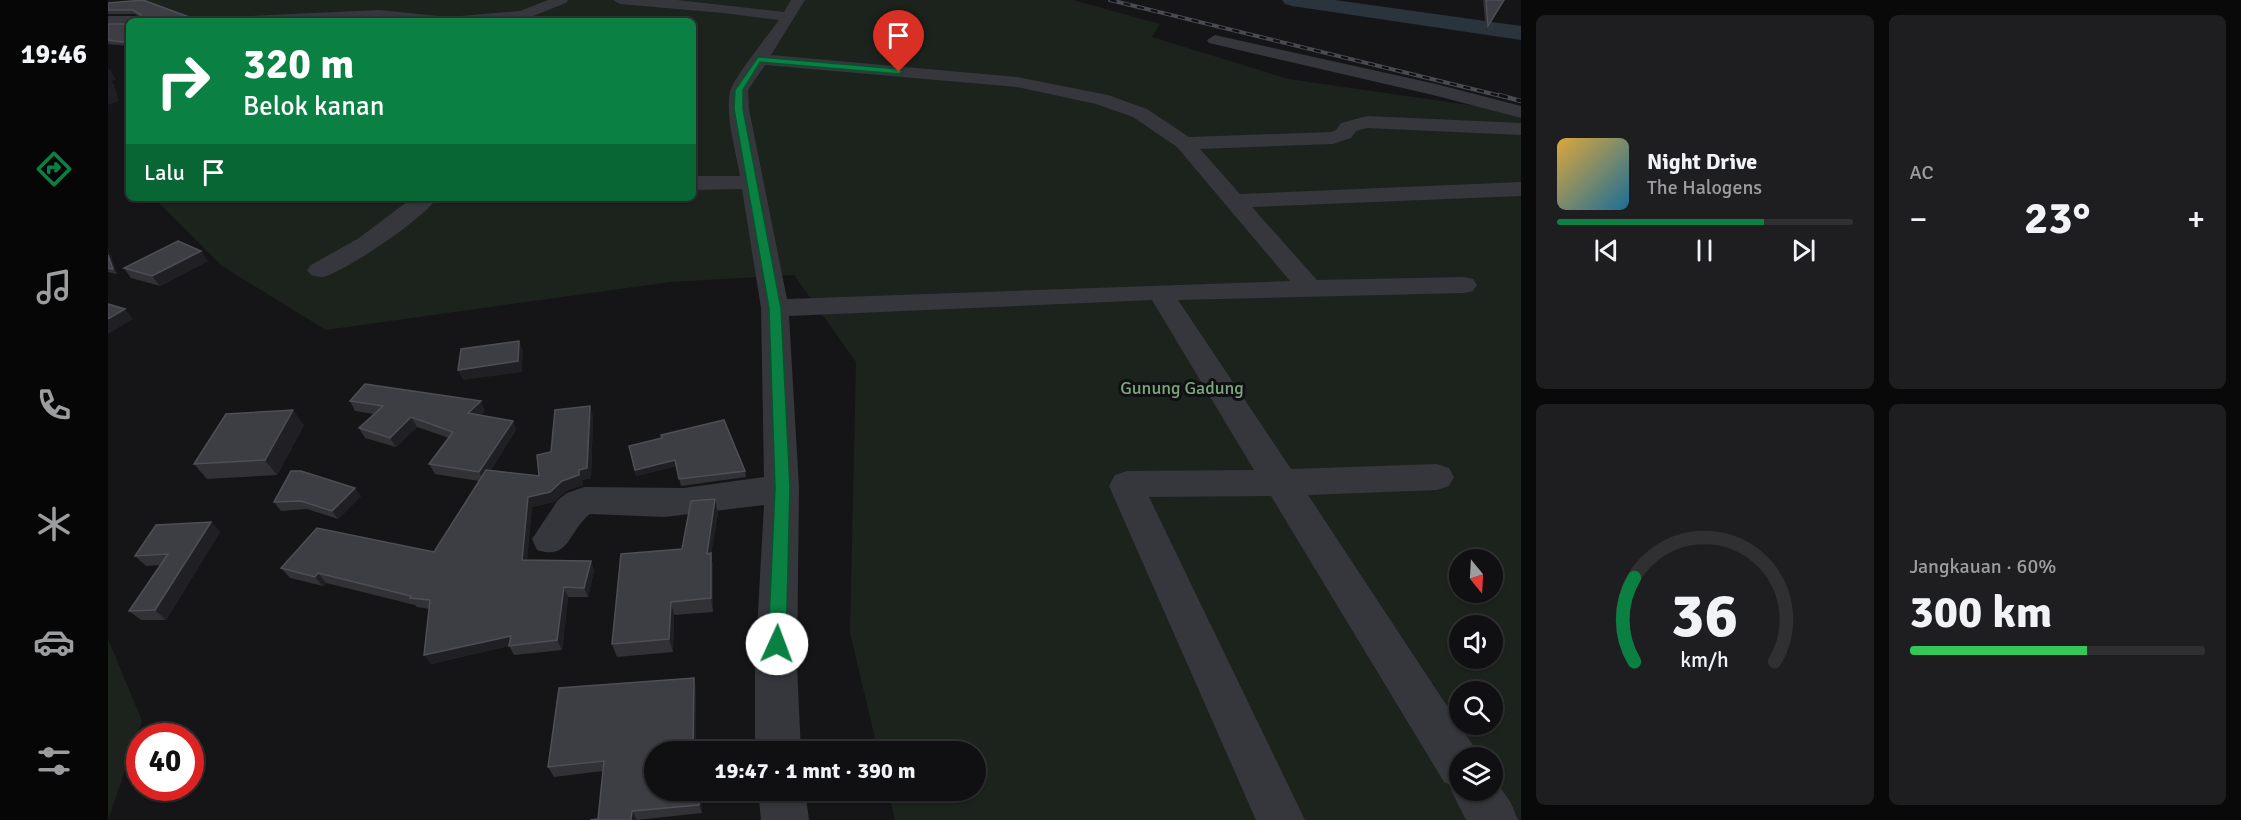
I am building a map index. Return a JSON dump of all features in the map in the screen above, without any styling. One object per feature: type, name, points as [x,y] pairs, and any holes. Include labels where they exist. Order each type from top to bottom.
[{"type":"street","points":[[492,18],[523,15],[561,0]]},
{"type":"street","points":[[620,0],[793,9]]},
{"type":"street","points":[[778,741],[776,666],[782,488],[775,308],[739,109],[739,90],[793,9]]},
{"type":"street","points":[[314,18],[379,15],[408,18]]},
{"type":"street","points":[[108,21],[126,21]]},
{"type":"street","points":[[1215,40],[1436,90],[1521,112]]},
{"type":"street","points":[[758,60],[1017,82],[1058,88],[1101,99],[1140,113],[1184,143],[1309,287]]},
{"type":"street","points":[[1184,143],[1333,138],[1344,134],[1348,126],[1352,124],[1366,122],[1521,129]]},
{"type":"street","points":[[696,183],[753,182]]},
{"type":"street","points":[[1235,201],[1521,189]]},
{"type":"street","points":[[320,270],[368,243],[422,201]]},
{"type":"street","points":[[775,308],[1309,287],[1464,285]]},
{"type":"street","points":[[1160,292],[1449,749]]},
{"type":"street","points":[[1281,820],[1126,486],[1131,483],[1279,483],[1437,477]]},
{"type":"street","points":[[550,539],[578,504],[590,500],[648,504],[725,498],[782,488]]},
{"type":"street","points":[[782,801],[785,820]]},
{"type":"street","points":[[1482,801],[1494,820]]},
{"type":"green space","name":"Gunung Gadung","points":[[145,0],[1073,0],[1160,24],[1152,37],[1288,79],[1476,106],[1521,118],[1521,820],[895,820],[890,801],[986,801],[986,741],[876,741],[850,633],[856,362],[794,275],[670,282],[326,330],[222,266],[157,201],[696,201],[696,18],[177,18]]},
{"type":"green space","points":[[108,639],[142,721],[141,723],[126,723],[126,768],[108,820]]},
{"type":"building","points":[[143,0],[189,17],[141,18],[141,15],[133,10],[108,10],[108,3]]},
{"type":"building","points":[[1486,0],[1504,0],[1488,26]]},
{"type":"building","points":[[108,24],[126,24],[126,43],[108,40]]},
{"type":"building","points":[[178,241],[201,251],[152,276],[124,268]]},
{"type":"building","points":[[108,255],[113,269],[108,268]]},
{"type":"building","points":[[108,304],[125,309],[108,319]]},
{"type":"building","points":[[519,341],[518,361],[458,370],[461,349]]},
{"type":"building","points":[[365,384],[481,401],[468,413],[513,421],[479,472],[429,464],[453,432],[411,417],[390,438],[359,428],[383,406],[350,401]]},
{"type":"building","points":[[590,406],[587,468],[579,470],[579,475],[562,481],[550,492],[528,497],[522,560],[591,561],[584,588],[564,587],[557,640],[509,646],[511,636],[424,655],[430,600],[410,598],[411,596],[318,573],[315,577],[281,568],[317,528],[434,552],[486,470],[539,476],[537,455],[551,452],[555,410]]},
{"type":"building","points":[[293,410],[265,460],[194,464],[226,414]]},
{"type":"building","points":[[724,420],[745,471],[679,479],[675,460],[635,470],[629,446],[662,438],[661,435]]},
{"type":"building","points":[[291,471],[301,471],[355,488],[332,511],[301,501],[274,502]]},
{"type":"building","points":[[715,499],[707,554],[711,553],[711,598],[671,602],[669,639],[612,644],[621,554],[682,549],[691,501]]},
{"type":"building","points":[[211,522],[155,610],[129,611],[168,554],[135,556],[156,525]]},
{"type":"building","points":[[694,678],[693,741],[644,741],[644,801],[699,801],[699,805],[632,811],[631,820],[590,820],[598,819],[604,761],[548,767],[559,688]]},
{"type":"waterway","points":[[1292,0],[1521,33]]},
{"type":"railway","points":[[1110,0],[1505,97]]},
{"type":"railway","points":[[1499,95],[1521,101]]},
{"type":"route","points":[[777,644],[782,488],[775,308],[739,109],[739,90],[758,60],[899,72]]}]
